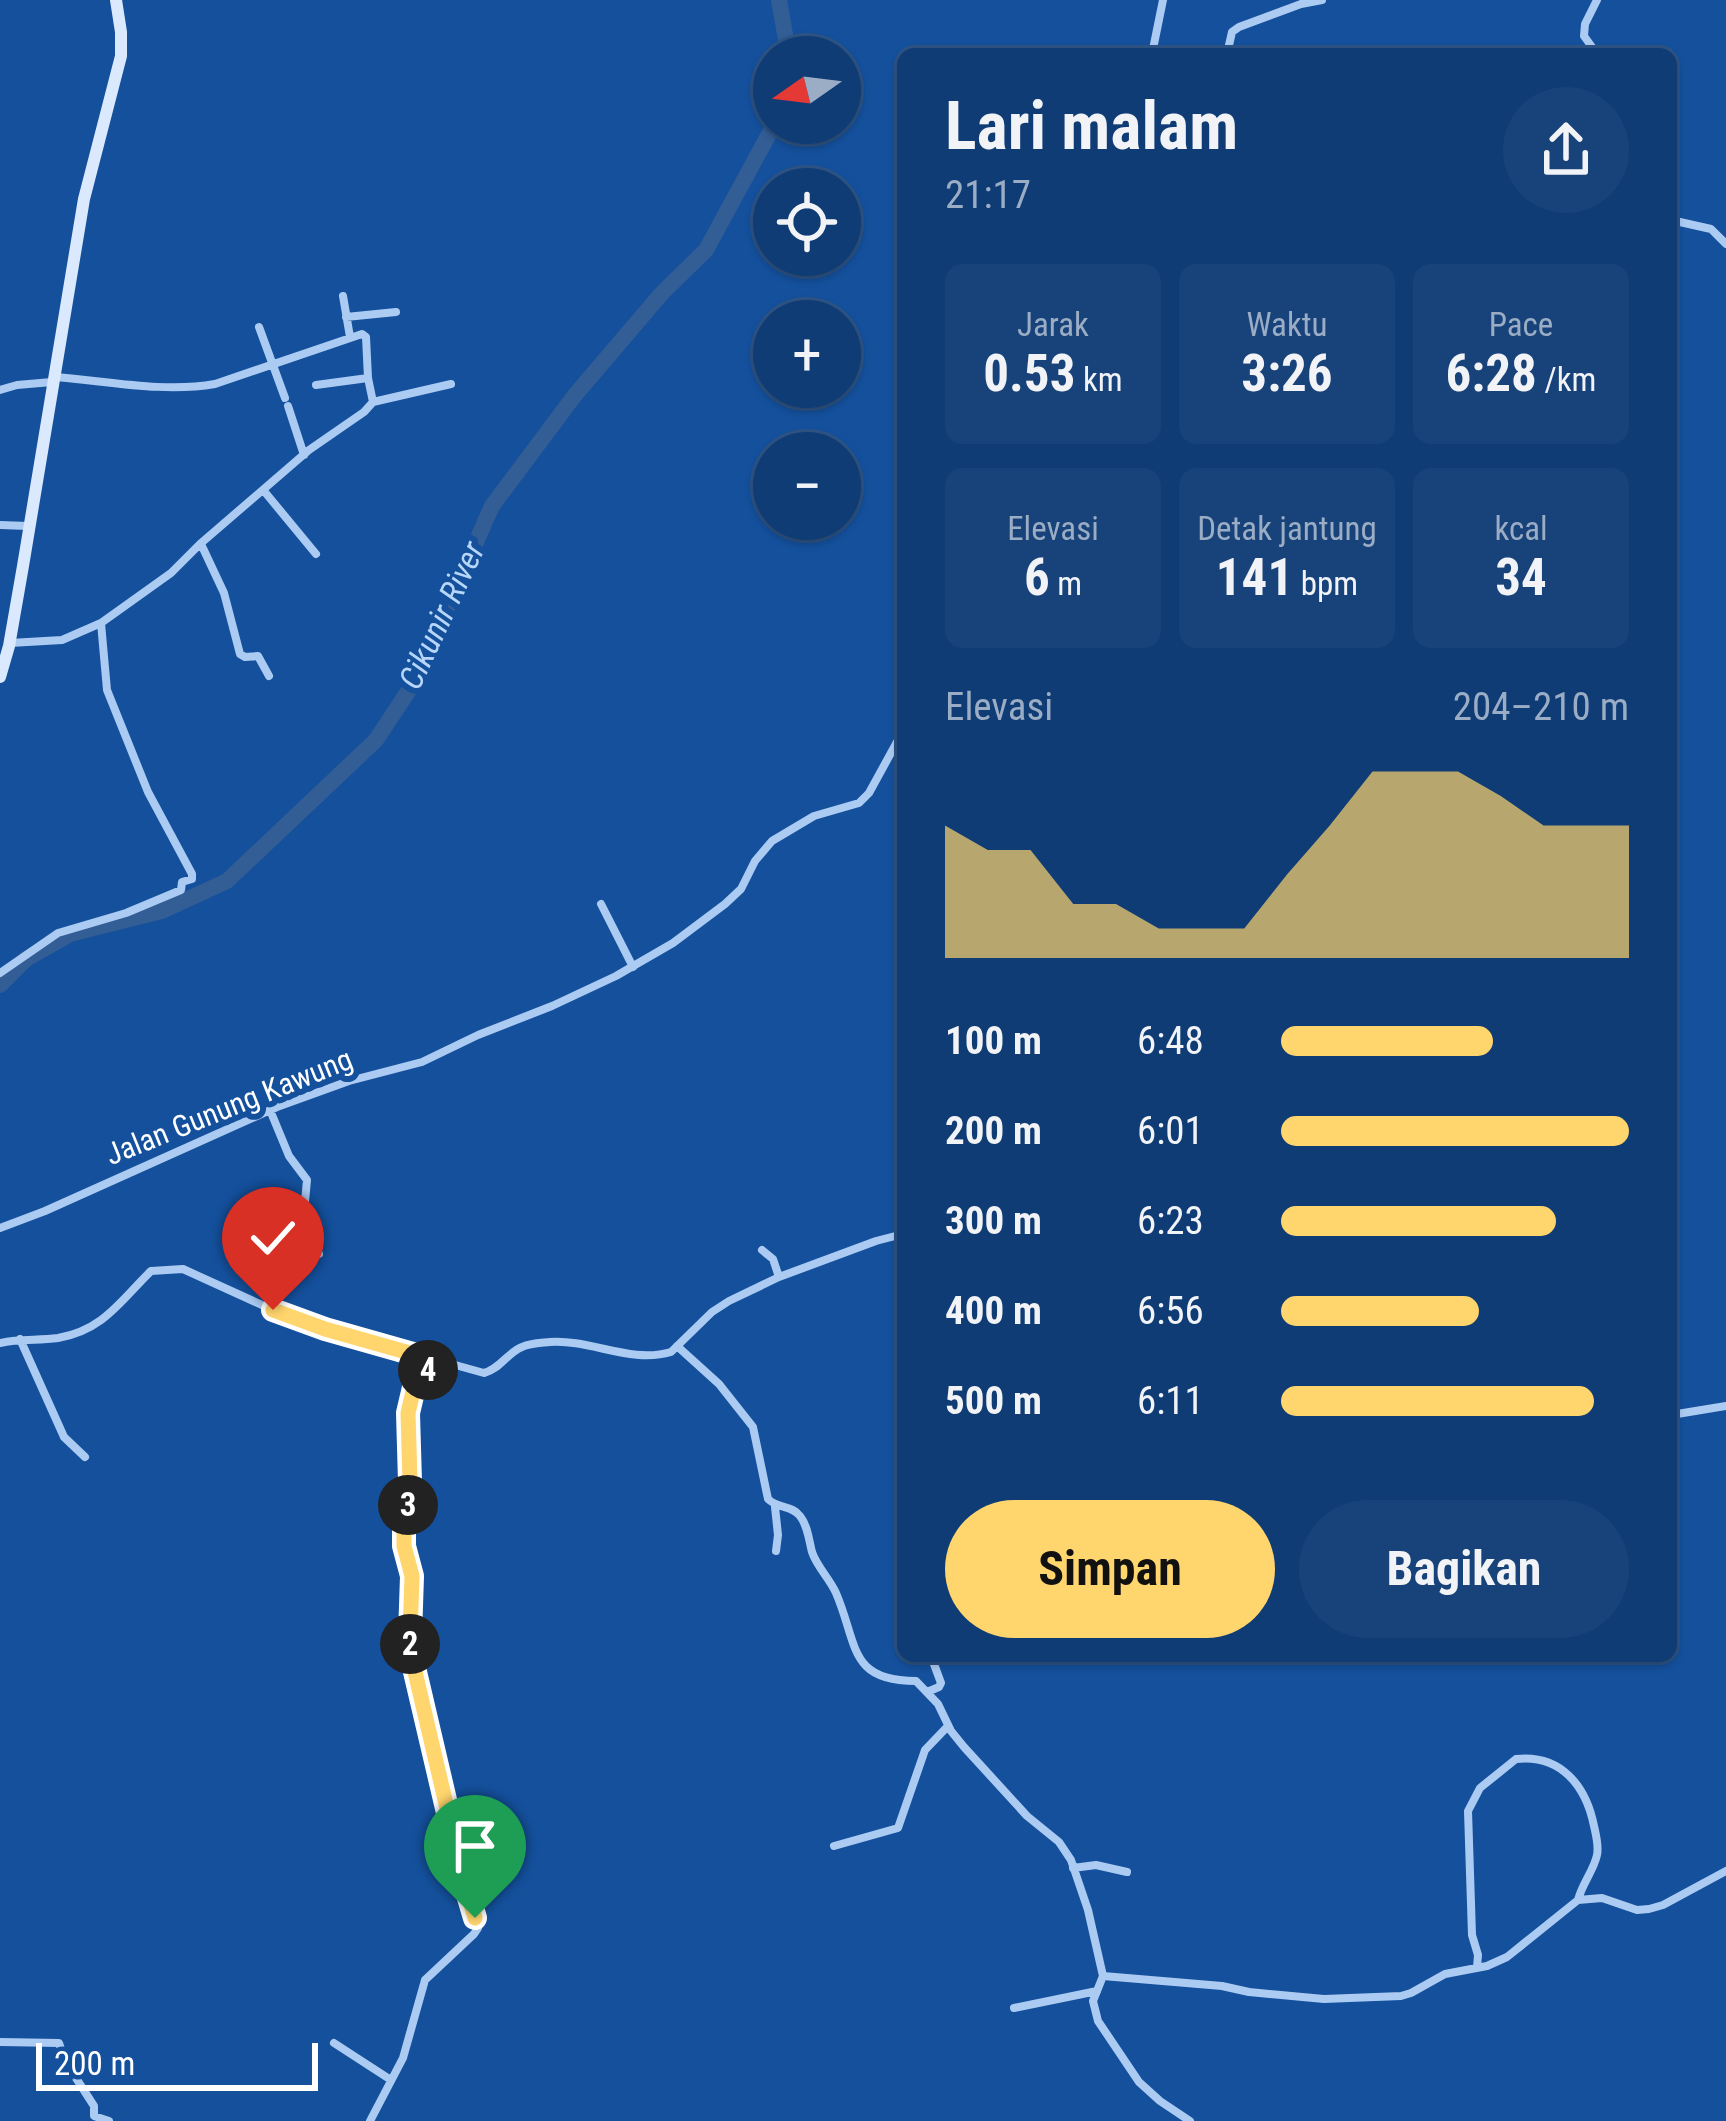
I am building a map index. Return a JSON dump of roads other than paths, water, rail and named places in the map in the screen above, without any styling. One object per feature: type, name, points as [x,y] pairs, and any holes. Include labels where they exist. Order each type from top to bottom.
[{"type":"street","points":[[0,677],[88,177],[121,56],[116,0]]},
{"type":"street","points":[[1153,48],[1163,0]]},
{"type":"street","points":[[1228,48],[1232,32],[1239,27],[1322,0]]},
{"type":"street","points":[[1593,48],[1584,36],[1585,24],[1597,0]]},
{"type":"street","points":[[1677,221],[1711,229],[1726,244]]},
{"type":"street","points":[[343,296],[350,337]]},
{"type":"street","points":[[346,317],[396,312]]},
{"type":"street","points":[[260,327],[304,455]]},
{"type":"street","points":[[0,390],[54,380],[200,387],[362,334],[373,402]]},
{"type":"street","points":[[316,385],[368,378]]},
{"type":"street","points":[[9,643],[62,640],[101,623],[171,573],[304,455],[373,402],[451,384]]},
{"type":"street","points":[[264,491],[316,554]]},
{"type":"street","points":[[0,525],[29,526]]},
{"type":"street","points":[[200,544],[224,593],[240,654],[258,656],[269,676]]},
{"type":"street","points":[[0,973],[58,933],[126,914],[177,893],[182,882],[192,879],[141,776],[107,691],[101,623]]},
{"type":"street","name":"Jalan Gunung Kawung","points":[[0,1228],[270,1110],[349,1081],[422,1063],[633,967],[725,904],[783,833],[869,794],[897,745]]},
{"type":"street","points":[[601,904],[633,967]]},
{"type":"street","points":[[270,1110],[289,1156],[307,1180],[304,1212],[319,1255]]},
{"type":"street","points":[[0,1343],[59,1338],[101,1322],[151,1270],[183,1269],[325,1329],[484,1373],[523,1346],[535,1344],[574,1342],[664,1354],[720,1306],[779,1277],[897,1236]]},
{"type":"street","points":[[762,1250],[771,1255],[779,1277]]},
{"type":"street","points":[[20,1339],[64,1437],[85,1457]]},
{"type":"street","points":[[677,1346],[719,1384],[753,1426],[767,1496],[775,1507],[776,1551]]},
{"type":"street","points":[[370,2121],[404,2058],[425,1980],[478,1928],[454,1844],[410,1636],[412,1576],[404,1546],[410,1482],[408,1413],[415,1383],[438,1361]]},
{"type":"street","points":[[1677,1414],[1726,1406]]},
{"type":"street","points":[[775,1507],[796,1511],[802,1518],[816,1562],[848,1619],[860,1660],[881,1677],[916,1681],[938,1704],[948,1726],[1027,1816],[1059,1842],[1088,1910],[1103,1976],[1093,2001],[1094,2014],[1154,2097],[1190,2121]]},
{"type":"street","points":[[926,1692],[941,1684],[933,1662]]},
{"type":"street","points":[[834,1846],[898,1828],[925,1750],[948,1726]]},
{"type":"street","points":[[1477,1967],[1468,1811],[1480,1788],[1516,1759],[1557,1765],[1583,1791],[1598,1840],[1597,1857],[1578,1900]]},
{"type":"street","points":[[1073,1868],[1096,1865],[1127,1872]]},
{"type":"street","points":[[1103,1976],[1324,1999],[1401,1996],[1445,1974],[1507,1957],[1578,1900],[1602,1898],[1637,1910],[1655,1908],[1726,1871]]},
{"type":"street","points":[[1014,2008],[1097,1990]]},
{"type":"street","points":[[0,2042],[58,2043],[94,2106],[94,2116],[110,2121]]},
{"type":"street","points":[[334,2043],[391,2080]]},
{"type":"waterway","name":"Cikunir River","points":[[779,0],[785,36]]},
{"type":"waterway","name":"Cikunir River","points":[[0,985],[26,959],[70,934],[162,911],[227,881],[376,740],[413,684],[492,506],[575,395],[662,293],[706,250],[764,144]]}]
